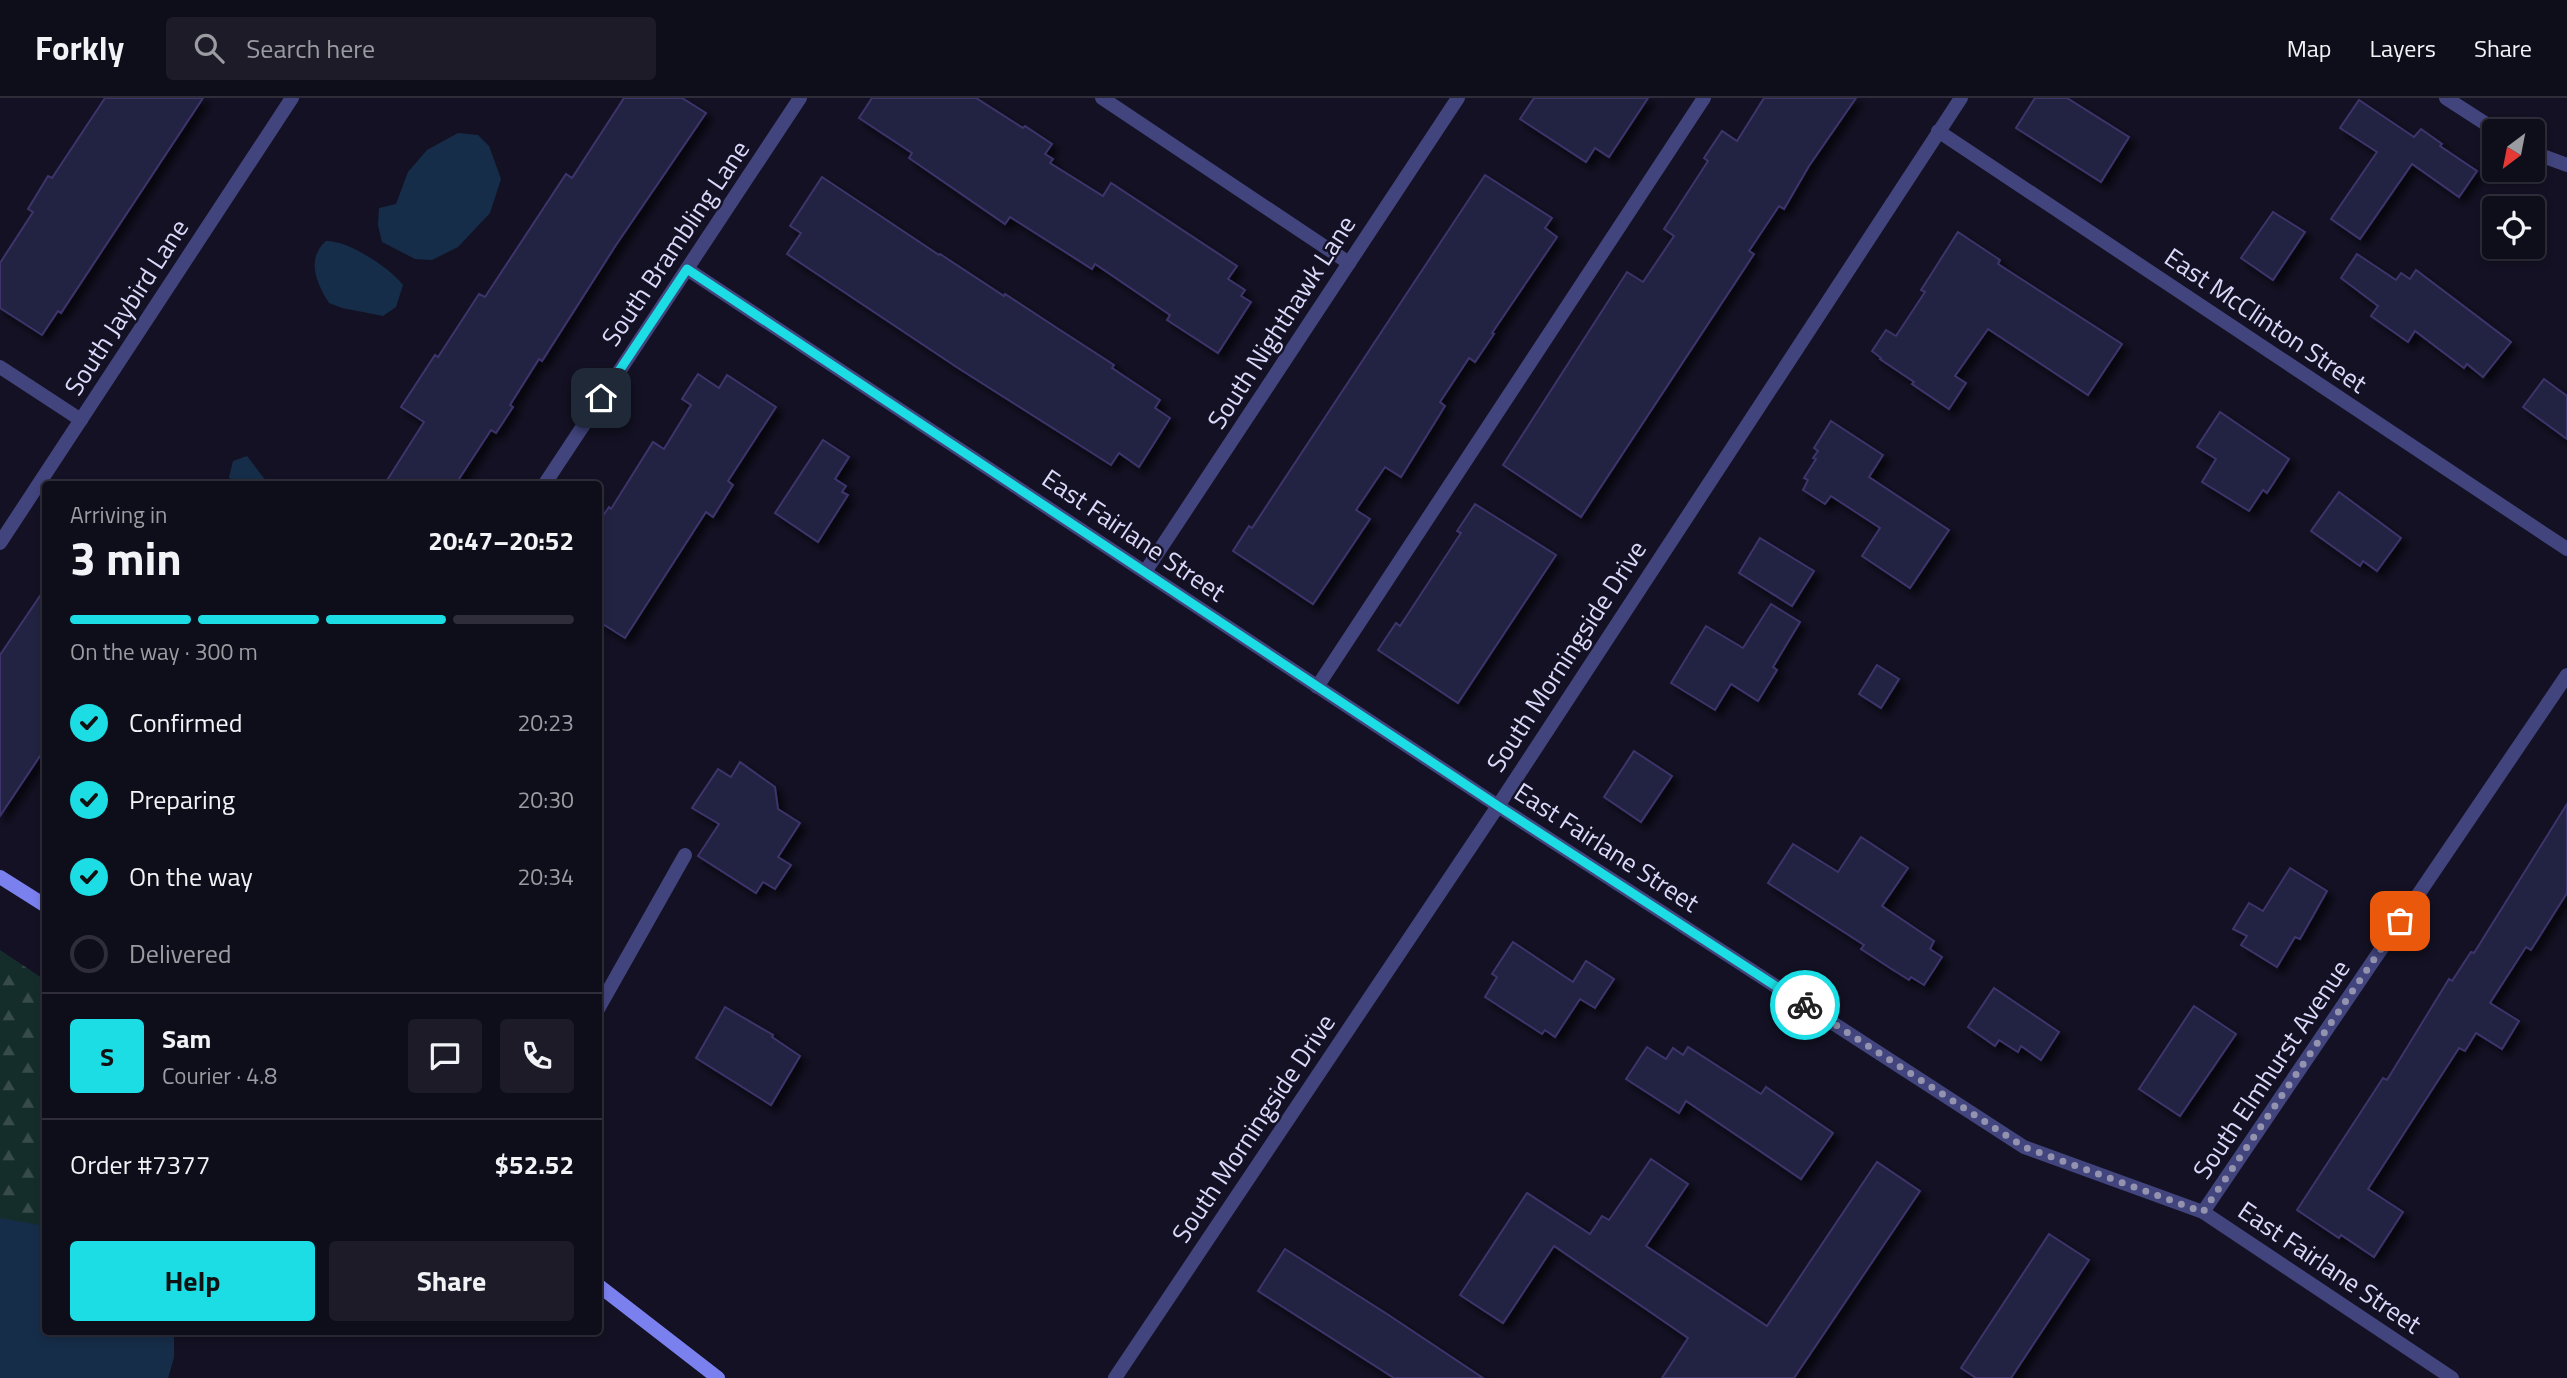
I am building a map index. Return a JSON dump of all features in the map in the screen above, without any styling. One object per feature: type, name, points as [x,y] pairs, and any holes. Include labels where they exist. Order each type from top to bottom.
[{"type":"main road","points":[[0,877],[42,903]]},
{"type":"main road","points":[[602,1288],[718,1378]]},
{"type":"street","name":"South Jaybird Lane","points":[[0,543],[292,98]]},
{"type":"street","name":"South Brambling Lane","points":[[547,481],[800,98]]},
{"type":"street","points":[[1102,98],[1349,263]]},
{"type":"street","name":"South Nighthawk Lane","points":[[1145,572],[1458,98]]},
{"type":"street","points":[[1317,687],[1704,98]]},
{"type":"street","name":"South Morningside Drive","points":[[1115,1378],[1498,806],[1961,98]]},
{"type":"street","points":[[2446,98],[2482,121]]},
{"type":"street","name":"East McClinton Street","points":[[1938,131],[2567,550]]},
{"type":"street","points":[[2545,157],[2567,165]]},
{"type":"street","name":"East Fairlane Street","points":[[687,269],[1498,806],[2024,1147],[2203,1212],[2452,1378]]},
{"type":"street","points":[[0,367],[80,420]]},
{"type":"street","name":"South Elmhurst Avenue","points":[[2203,1212],[2567,675]]},
{"type":"street","points":[[602,1002],[685,855]]},
{"type":"green space","points":[[0,950],[42,978],[42,1335],[174,1335],[174,1357],[168,1378],[0,1378]]},
{"type":"water","points":[[458,133],[478,135],[489,146],[501,179],[490,213],[458,247],[432,260],[415,259],[382,242],[378,225],[379,208],[396,204],[408,172],[427,150]]},
{"type":"water","points":[[326,241],[357,250],[397,278],[403,285],[396,307],[383,316],[329,303],[315,271],[316,255]]},
{"type":"water","points":[[247,456],[266,481],[232,481],[229,477],[233,461]]},
{"type":"water","points":[[0,1218],[42,1225],[42,1335],[174,1335],[174,1357],[168,1378],[0,1378]]},
{"type":"building","points":[[105,98],[203,98],[61,313],[58,311],[42,335],[0,308],[0,263],[33,212],[28,209],[48,176],[52,178]]},
{"type":"building","points":[[624,98],[682,98],[706,113],[616,245],[542,361],[539,359],[496,433],[491,430],[458,481],[387,481],[424,422],[401,407],[479,294],[485,297],[566,174],[572,178]]},
{"type":"building","points":[[872,98],[976,98],[1052,144],[1045,154],[1053,159],[1050,163],[1103,196],[1111,183],[1237,266],[1228,279],[1245,290],[1241,296],[1251,302],[1218,353],[1167,320],[1170,315],[1095,264],[1092,269],[1010,217],[1005,224],[909,158],[912,153],[859,118]]},
{"type":"building","points":[[1534,98],[1648,98],[1609,157],[1595,148],[1586,162],[1520,119]]},
{"type":"building","points":[[1764,98],[1856,98],[1809,166],[1784,209],[1779,206],[1749,251],[1754,254],[1581,517],[1503,465],[1627,272],[1643,282],[1674,236],[1664,229],[1708,161],[1704,158],[1722,131],[1737,141]]},
{"type":"building","points":[[2035,98],[2067,98],[2129,137],[2101,182],[2016,128]]},
{"type":"building","points":[[2359,100],[2414,137],[2421,129],[2442,144],[2440,146],[2477,171],[2459,197],[2412,164],[2360,239],[2331,219],[2377,152],[2340,128]]},
{"type":"building","points":[[1485,175],[1552,218],[1545,228],[1557,237],[1475,362],[1469,358],[1440,402],[1445,406],[1401,477],[1385,467],[1356,510],[1370,519],[1313,604],[1233,551],[1249,526],[1252,528]]},
{"type":"building","points":[[822,177],[939,255],[1004,296],[1005,294],[1114,365],[1112,368],[1160,400],[1155,408],[1170,418],[1139,467],[1119,453],[1111,465],[958,368],[787,254],[801,233],[790,226]]},
{"type":"building","points":[[2273,212],[2305,232],[2273,280],[2241,258]]},
{"type":"building","points":[[1958,232],[2000,260],[1998,264],[2122,344],[2088,395],[1988,329],[1955,376],[1966,383],[1949,409],[1912,384],[1914,382],[1872,351],[1886,330],[1896,336],[1925,292],[1921,290]]},
{"type":"building","points":[[2357,254],[2396,280],[2401,273],[2410,279],[2416,270],[2511,342],[2483,377],[2467,364],[2464,368],[2415,331],[2408,342],[2371,316],[2378,306],[2341,278]]},
{"type":"building","points":[[698,374],[719,388],[727,375],[776,407],[728,481],[733,485],[713,517],[706,512],[625,638],[602,624],[602,517],[609,507],[611,509],[653,442],[664,449],[691,405],[682,399]]},
{"type":"building","points":[[2544,379],[2567,396],[2567,439],[2523,407]]},
{"type":"building","points":[[2220,412],[2289,459],[2267,493],[2263,490],[2249,511],[2202,482],[2216,459],[2197,447]]},
{"type":"building","points":[[1831,421],[1883,455],[1869,477],[1949,530],[1910,588],[1862,556],[1880,528],[1831,496],[1825,504],[1803,490],[1808,480],[1804,478],[1816,459],[1813,458],[1818,451],[1814,448]]},
{"type":"building","points":[[823,440],[849,457],[835,479],[846,486],[842,492],[848,495],[818,542],[775,513]]},
{"type":"building","points":[[2339,492],[2401,538],[2377,571],[2363,561],[2360,566],[2311,531]]},
{"type":"building","points":[[1475,504],[1556,555],[1458,703],[1378,650],[1396,623],[1400,626],[1461,533],[1457,531]]},
{"type":"building","points":[[1760,538],[1814,571],[1792,606],[1739,573]]},
{"type":"building","points":[[42,593],[42,753],[0,816],[0,655]]},
{"type":"building","points":[[1771,604],[1800,622],[1773,667],[1777,670],[1758,701],[1731,684],[1715,710],[1671,683],[1706,626],[1743,648]]},
{"type":"building","points":[[1877,665],[1899,679],[1881,708],[1859,694]]},
{"type":"building","points":[[1634,751],[1672,776],[1641,822],[1604,797]]},
{"type":"building","points":[[740,762],[775,787],[778,809],[800,823],[778,857],[791,865],[775,889],[763,882],[756,893],[698,856],[719,824],[692,808],[718,769],[731,777]]},
{"type":"building","points":[[2567,804],[2567,893],[2531,950],[2526,947],[2490,1003],[2519,1021],[2502,1049],[2476,1033],[2465,1051],[2459,1048],[2368,1189],[2403,1212],[2374,1257],[2297,1210],[2383,1078],[2387,1080],[2449,979],[2452,981],[2471,952],[2474,953]]},
{"type":"building","points":[[1861,837],[1908,868],[1882,906],[1934,941],[1930,949],[1942,957],[1924,985],[1911,977],[1909,980],[1890,968],[1861,949],[1864,945],[1768,883],[1793,844],[1838,872]]},
{"type":"building","points":[[2290,868],[2327,891],[2300,939],[2295,937],[2277,967],[2241,945],[2247,936],[2233,929],[2249,903],[2263,911]]},
{"type":"building","points":[[1513,942],[1573,982],[1586,961],[1614,979],[1595,1008],[1580,999],[1555,1037],[1545,1030],[1542,1034],[1485,997],[1497,977],[1492,974]]},
{"type":"building","points":[[1994,988],[2059,1032],[2041,1060],[2021,1046],[2018,1052],[1999,1040],[1995,1046],[1968,1027]]},
{"type":"building","points":[[2194,1006],[2236,1034],[2180,1116],[2139,1089]]},
{"type":"building","points":[[725,1007],[773,1035],[772,1037],[800,1056],[771,1105],[696,1058]]},
{"type":"building","points":[[1647,1047],[1666,1059],[1673,1048],[1683,1055],[1688,1047],[1761,1094],[1766,1087],[1833,1133],[1801,1179],[1686,1101],[1679,1113],[1626,1079]]},
{"type":"building","points":[[1651,1159],[1688,1184],[1646,1246],[1767,1326],[1877,1162],[1920,1191],[1794,1378],[1662,1378],[1688,1338],[1554,1246],[1503,1323],[1460,1295],[1527,1193],[1590,1234],[1602,1216],[1609,1220]]},
{"type":"building","points":[[2049,1234],[2089,1260],[2011,1378],[1976,1378],[1961,1368]]},
{"type":"building","points":[[1285,1249],[1483,1378],[1394,1378],[1258,1291]]},
{"type":"way so far","points":[[1805,1005],[2024,1147],[2203,1212],[2400,921]]},
{"type":"route","points":[[601,398],[687,269],[1498,806],[1805,1005]]}]
